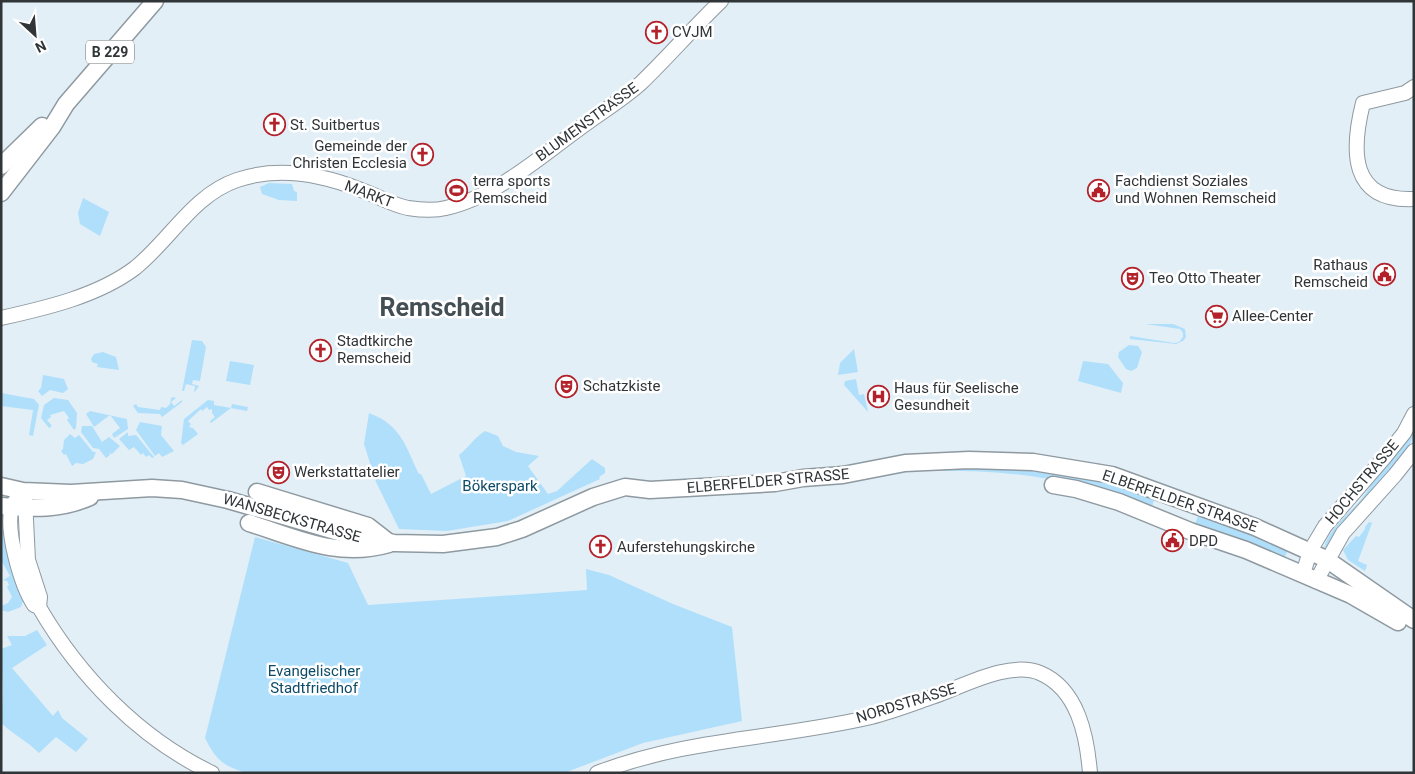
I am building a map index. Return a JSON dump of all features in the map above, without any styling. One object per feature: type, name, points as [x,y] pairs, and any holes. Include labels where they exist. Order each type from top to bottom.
[{"type":"main road","name":"B 229","points":[[1,166],[66,104],[155,1]]},
{"type":"main road","name":"B 229","points":[[1,193],[35,150],[66,104]]},
{"type":"main road","points":[[1,185],[35,150]]},
{"type":"main road","name":"ELBERFELDER STRASSE","points":[[625,487],[650,490],[775,483],[803,478],[865,472],[895,464],[1000,460],[1066,467],[1105,474],[1180,499],[1310,550],[1414,620]]},
{"type":"main road","name":"ELBERFELDER STRASSE","points":[[1053,485],[1076,488],[1119,502],[1172,524],[1246,550],[1360,598],[1414,631]]},
{"type":"main road","points":[[1,486],[23,491]]},
{"type":"main road","name":"WANSBECKSTRASSE","points":[[23,491],[99,492],[152,488],[201,493],[321,529],[391,542],[443,544],[496,537],[539,522],[603,493],[625,487]]},
{"type":"main road","name":"WANSBECKSTRASSE","points":[[13,507],[45,509],[74,504],[99,492]]},
{"type":"main road","points":[[257,492],[368,526],[391,542]]},
{"type":"main road","points":[[1172,524],[1180,499]]},
{"type":"main road","points":[[249,523],[336,550],[370,550],[391,542]]},
{"type":"street","name":"BLUMENSTRASSE","points":[[432,210],[466,202],[495,187],[616,103],[641,82],[721,1]]},
{"type":"street","points":[[1414,87],[1405,93],[1363,103],[1358,149],[1359,166],[1364,180],[1371,190],[1390,198],[1414,199]]},
{"type":"street","name":"MARKT","points":[[1,318],[95,290],[124,275],[148,256],[200,202],[224,186],[249,177],[264,174],[307,174],[345,184],[405,207],[432,210]]},
{"type":"street","name":"HOCHSTRASSE","points":[[1309,577],[1310,550],[1325,526],[1404,433],[1414,414]]},
{"type":"street","name":"HOCHSTRASSE","points":[[1309,577],[1326,559],[1350,523],[1395,475],[1414,451]]},
{"type":"street","points":[[23,491],[13,507],[11,530],[17,561],[32,601],[39,607],[70,654],[101,691],[161,743],[212,773]]},
{"type":"street","name":"NORDSTRASSE","points":[[597,773],[638,758],[674,749],[870,717],[992,675],[1017,669],[1040,673],[1057,684],[1068,696],[1081,723],[1090,773]]},
{"type":"green space","points":[[269,183],[292,184],[294,191],[297,192],[297,201],[279,200],[262,194],[260,187]]},
{"type":"green space","points":[[83,198],[109,212],[100,236],[80,224],[78,213]]},
{"type":"green space","points":[[1145,324],[1173,324],[1185,329],[1186,337],[1183,341],[1176,344],[1130,339],[1130,336],[1174,343],[1179,342],[1183,337],[1180,329]]},
{"type":"green space","points":[[192,340],[202,341],[206,347],[200,381],[193,380],[192,384],[199,386],[194,393],[195,386],[186,384],[184,391],[182,391]]},
{"type":"green space","points":[[1129,345],[1138,346],[1142,352],[1137,368],[1131,371],[1126,369],[1118,357],[1119,352]]},
{"type":"green space","points":[[854,349],[858,372],[838,375],[840,363]]},
{"type":"green space","points":[[103,352],[116,357],[119,370],[97,367],[98,364],[92,362],[91,359],[94,354]]},
{"type":"green space","points":[[230,361],[254,365],[250,385],[226,381]]},
{"type":"green space","points":[[1083,361],[1108,364],[1123,383],[1121,393],[1078,381]]},
{"type":"green space","points":[[43,375],[64,379],[68,389],[63,393],[50,390],[42,396],[38,391],[41,388]]},
{"type":"green space","points":[[856,379],[859,395],[864,394],[868,412],[844,385],[845,381]]},
{"type":"green space","points":[[1,393],[34,399],[39,405],[33,436],[29,435],[33,410],[1,406]]},
{"type":"green space","points":[[173,397],[176,398],[171,402],[174,406],[182,400],[182,402],[162,417],[160,414],[138,413],[133,406],[136,404],[138,407],[160,410],[161,407],[166,408],[170,404]]},
{"type":"green space","points":[[54,398],[68,400],[77,413],[76,428],[74,430],[67,420],[69,418],[64,411],[50,415],[51,417],[47,420],[52,426],[49,428],[41,418],[44,405]]},
{"type":"green space","points":[[208,400],[214,401],[214,405],[231,408],[211,423],[210,421],[215,417],[212,409],[209,410],[207,407],[202,411],[201,409],[188,421],[191,424],[189,427],[193,428],[198,434],[183,445],[181,443],[184,419]]},
{"type":"green space","points":[[232,404],[248,407],[247,411],[231,408]]},
{"type":"green space","points":[[90,411],[110,415],[94,427],[86,414]]},
{"type":"green space","name":"Bökerspark","points":[[369,413],[389,424],[402,438],[431,494],[466,476],[459,455],[485,431],[498,436],[503,446],[516,452],[539,456],[528,466],[548,494],[557,491],[592,459],[605,468],[605,473],[599,477],[600,479],[508,521],[447,531],[399,529],[376,482],[364,444]]},
{"type":"green space","points":[[110,415],[127,419],[128,429],[114,438],[112,434],[120,428]]},
{"type":"green space","points":[[140,422],[162,426],[161,435],[174,451],[162,457],[159,453],[155,456],[136,430]]},
{"type":"green space","points":[[1414,425],[1414,434],[1407,451],[1324,549],[1334,528],[1363,497]]},
{"type":"green space","points":[[82,426],[92,426],[102,442],[109,437],[120,446],[112,454],[109,453],[110,455],[106,458],[99,449],[93,448],[81,432]]},
{"type":"green space","points":[[128,432],[128,436],[136,435],[154,457],[152,458],[149,455],[146,457],[143,453],[141,455],[134,447],[129,450],[119,439]]},
{"type":"green space","points":[[70,434],[75,438],[79,435],[93,452],[96,452],[93,459],[83,464],[76,463],[72,466],[66,454],[64,455],[61,451],[64,440]]},
{"type":"green space","points":[[1004,465],[1098,478],[1155,497],[1152,507],[1074,485],[1031,476],[982,472],[915,471],[915,467]]},
{"type":"green space","points":[[1199,513],[1289,547],[1285,557],[1216,531],[1194,527]]},
{"type":"green space","points":[[1369,522],[1372,523],[1358,561],[1367,565],[1365,571],[1348,560],[1343,550],[1356,536],[1359,537]]},
{"type":"green space","points":[[1,524],[18,586],[24,599],[21,607],[8,612],[1,610],[1,606],[8,603],[12,597],[7,587],[9,585],[7,581],[3,580],[10,576],[1,560]]},
{"type":"green space","name":"Evangelischer Stadtfriedhof","points":[[255,537],[348,563],[368,605],[587,590],[586,569],[609,575],[673,604],[732,627],[742,721],[643,743],[564,773],[247,773],[239,770],[221,761],[205,738]]},
{"type":"green space","points":[[37,630],[47,645],[12,668],[53,716],[58,710],[62,718],[88,739],[76,752],[56,737],[39,753],[1,723],[3,692],[1,649],[12,645],[7,636],[25,636]]},
{"type":"place","name":"CVJM","points":[[656,32]]},
{"type":"place","name":"St. Suitbertus","points":[[274,125]]},
{"type":"place","name":"Gemeinde der Christen Ecclesia","points":[[423,155]]},
{"type":"place","name":"terra sports Remscheid","points":[[457,190]]},
{"type":"place","name":"Fachdienst Soziales und Wohnen Remscheid","points":[[1099,190]]},
{"type":"place","name":"Rathaus Remscheid","points":[[1384,274]]},
{"type":"place","name":"Teo Otto Theater","points":[[1133,278]]},
{"type":"place","name":"Allee-Center","points":[[1216,316]]},
{"type":"place","name":"Stadtkirche Remscheid","points":[[321,350]]},
{"type":"place","name":"Schatzkiste","points":[[567,386]]},
{"type":"place","name":"Haus für Seelische Gesundheit","points":[[878,397]]},
{"type":"place","name":"Werkstattatelier","points":[[278,472]]},
{"type":"place","name":"DPD","points":[[1173,541]]},
{"type":"place","name":"Auferstehungskirche","points":[[601,547]]},
{"type":"district","name":"Remscheid","points":[[442,307]]}]
